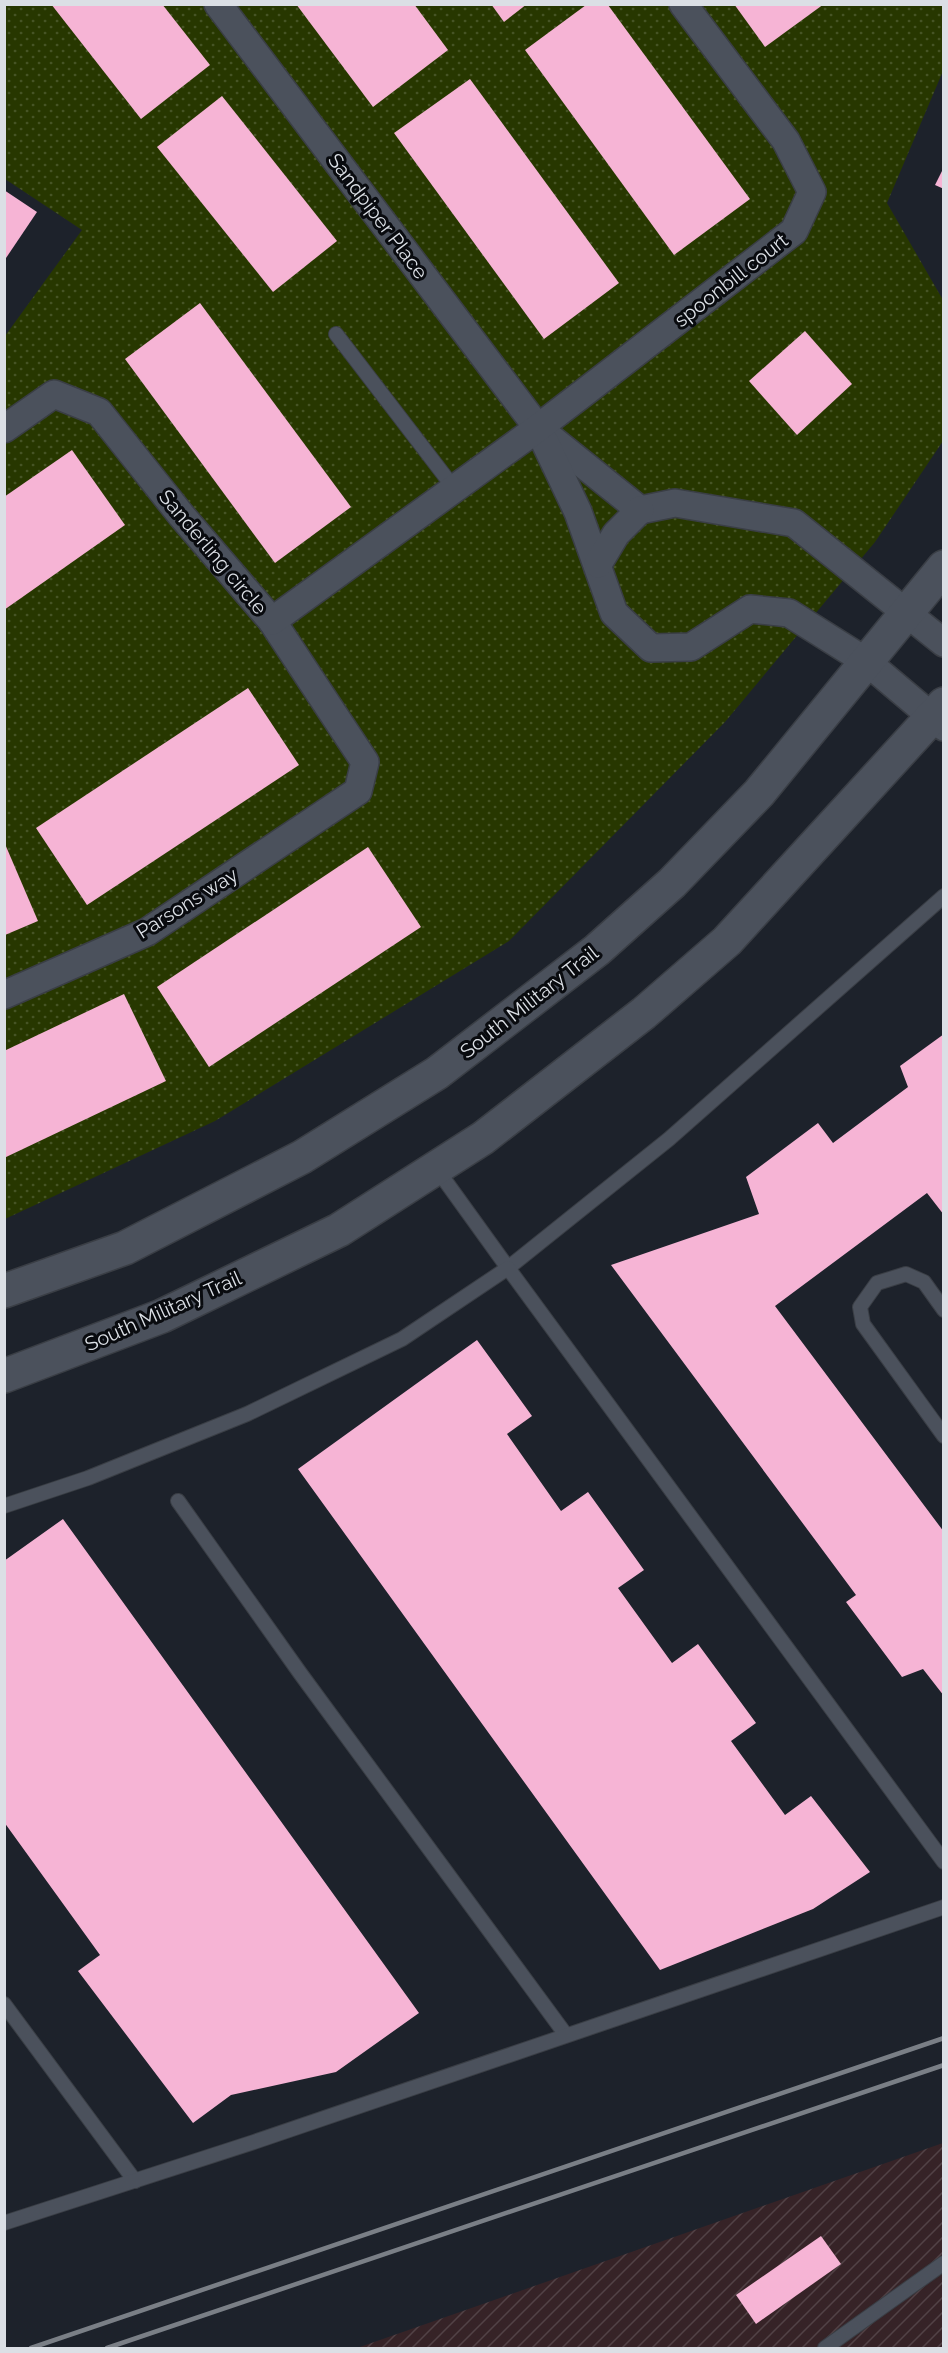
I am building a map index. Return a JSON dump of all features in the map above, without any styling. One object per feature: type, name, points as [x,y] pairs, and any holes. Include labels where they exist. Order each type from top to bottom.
[{"type":"street","name":"Sandpiper Place","points":[[218,4],[538,428],[578,512],[614,614],[651,648],[691,647],[750,609],[789,613],[867,662],[940,716]]},
{"type":"street","name":"spoonbill court","points":[[538,428],[794,231],[812,192],[786,141],[683,4]]},
{"type":"street","name":"Sanderling circle","points":[[4,429],[54,394],[99,412],[181,515],[272,621],[365,762],[358,791]]},
{"type":"street","name":"Sandpiper Place","points":[[538,428],[640,510]]},
{"type":"street","points":[[272,621],[538,428]]},
{"type":"street","points":[[598,564],[616,534],[640,510],[675,503],[794,523],[944,643]]},
{"type":"street","name":"South Military Trail","points":[[4,1291],[125,1248],[302,1157],[437,1073],[597,950],[672,883],[759,794],[944,567]]},
{"type":"street","name":"South Military Trail","points":[[4,1376],[162,1316],[339,1230],[483,1138],[644,1013],[727,941],[940,716]]},
{"type":"street","name":"Parsons way","points":[[4,995],[147,932],[358,791]]},
{"type":"lane","points":[[336,334],[454,488]]},
{"type":"lane","points":[[4,1506],[88,1478],[247,1414],[402,1339],[508,1268],[669,1139],[944,896]]},
{"type":"lane","points":[[436,1168],[944,1862]]},
{"type":"lane","points":[[944,1310],[924,1282],[906,1274],[877,1283],[860,1307],[863,1324],[944,1436]]},
{"type":"lane","points":[[178,1501],[307,1683],[566,2035]]},
{"type":"lane","points":[[4,2223],[135,2181],[944,1907]]},
{"type":"lane","points":[[4,2004],[135,2181]]},
{"type":"lane","points":[[825,2349],[944,2263]]},
{"type":"shaded area","points":[[943,2143],[943,2348],[357,2348]]},
{"type":"green space","points":[[4,5],[944,5],[943,71],[887,203],[943,300],[943,441],[875,542],[725,722],[509,941],[215,1121],[5,1219],[5,336],[82,230],[5,179]]},
{"type":"building","points":[[51,4],[162,4],[210,65],[141,119]]},
{"type":"building","points":[[296,4],[414,4],[448,50],[373,107]]},
{"type":"building","points":[[491,4],[527,4],[504,22]]},
{"type":"building","points":[[734,4],[824,4],[765,47]]},
{"type":"building","points":[[586,5],[608,5],[750,199],[674,255],[525,50]]},
{"type":"building","points":[[470,79],[619,283],[544,339],[394,133]]},
{"type":"building","points":[[222,96],[337,241],[273,292],[157,147]]},
{"type":"building","points":[[944,167],[944,189],[935,185]]},
{"type":"building","points":[[4,190],[37,212],[4,261]]},
{"type":"building","points":[[200,303],[351,507],[275,563],[125,359]]},
{"type":"building","points":[[805,331],[852,384],[797,435],[749,381]]},
{"type":"building","points":[[72,450],[125,525],[4,610],[4,497]]},
{"type":"building","points":[[248,688],[299,765],[87,905],[36,828]]},
{"type":"building","points":[[5,844],[38,921],[5,935]]},
{"type":"building","points":[[368,847],[421,927],[209,1067],[157,987]]},
{"type":"building","points":[[124,994],[166,1081],[4,1158],[4,1051]]},
{"type":"building","points":[[944,1034],[944,1215],[927,1193],[775,1306],[944,1532],[944,1696],[923,1669],[902,1677],[846,1602],[856,1595],[611,1265],[759,1214],[746,1177],[818,1123],[833,1143],[908,1087],[900,1066]]},
{"type":"building","points":[[477,1340],[532,1416],[507,1434],[561,1511],[588,1492],[644,1570],[618,1588],[672,1663],[698,1644],[756,1723],[731,1741],[785,1815],[811,1796],[870,1872],[813,1909],[660,1970],[298,1469]]},
{"type":"building","points":[[63,1519],[419,2013],[336,2072],[231,2095],[193,2123],[78,1971],[100,1955],[4,1822],[4,1561]]},
{"type":"building","points":[[821,2236],[841,2264],[756,2324],[736,2295]]},
{"type":"railway","points":[[31,2348],[944,2038]]},
{"type":"railway","points":[[107,2348],[944,2065]]}]
